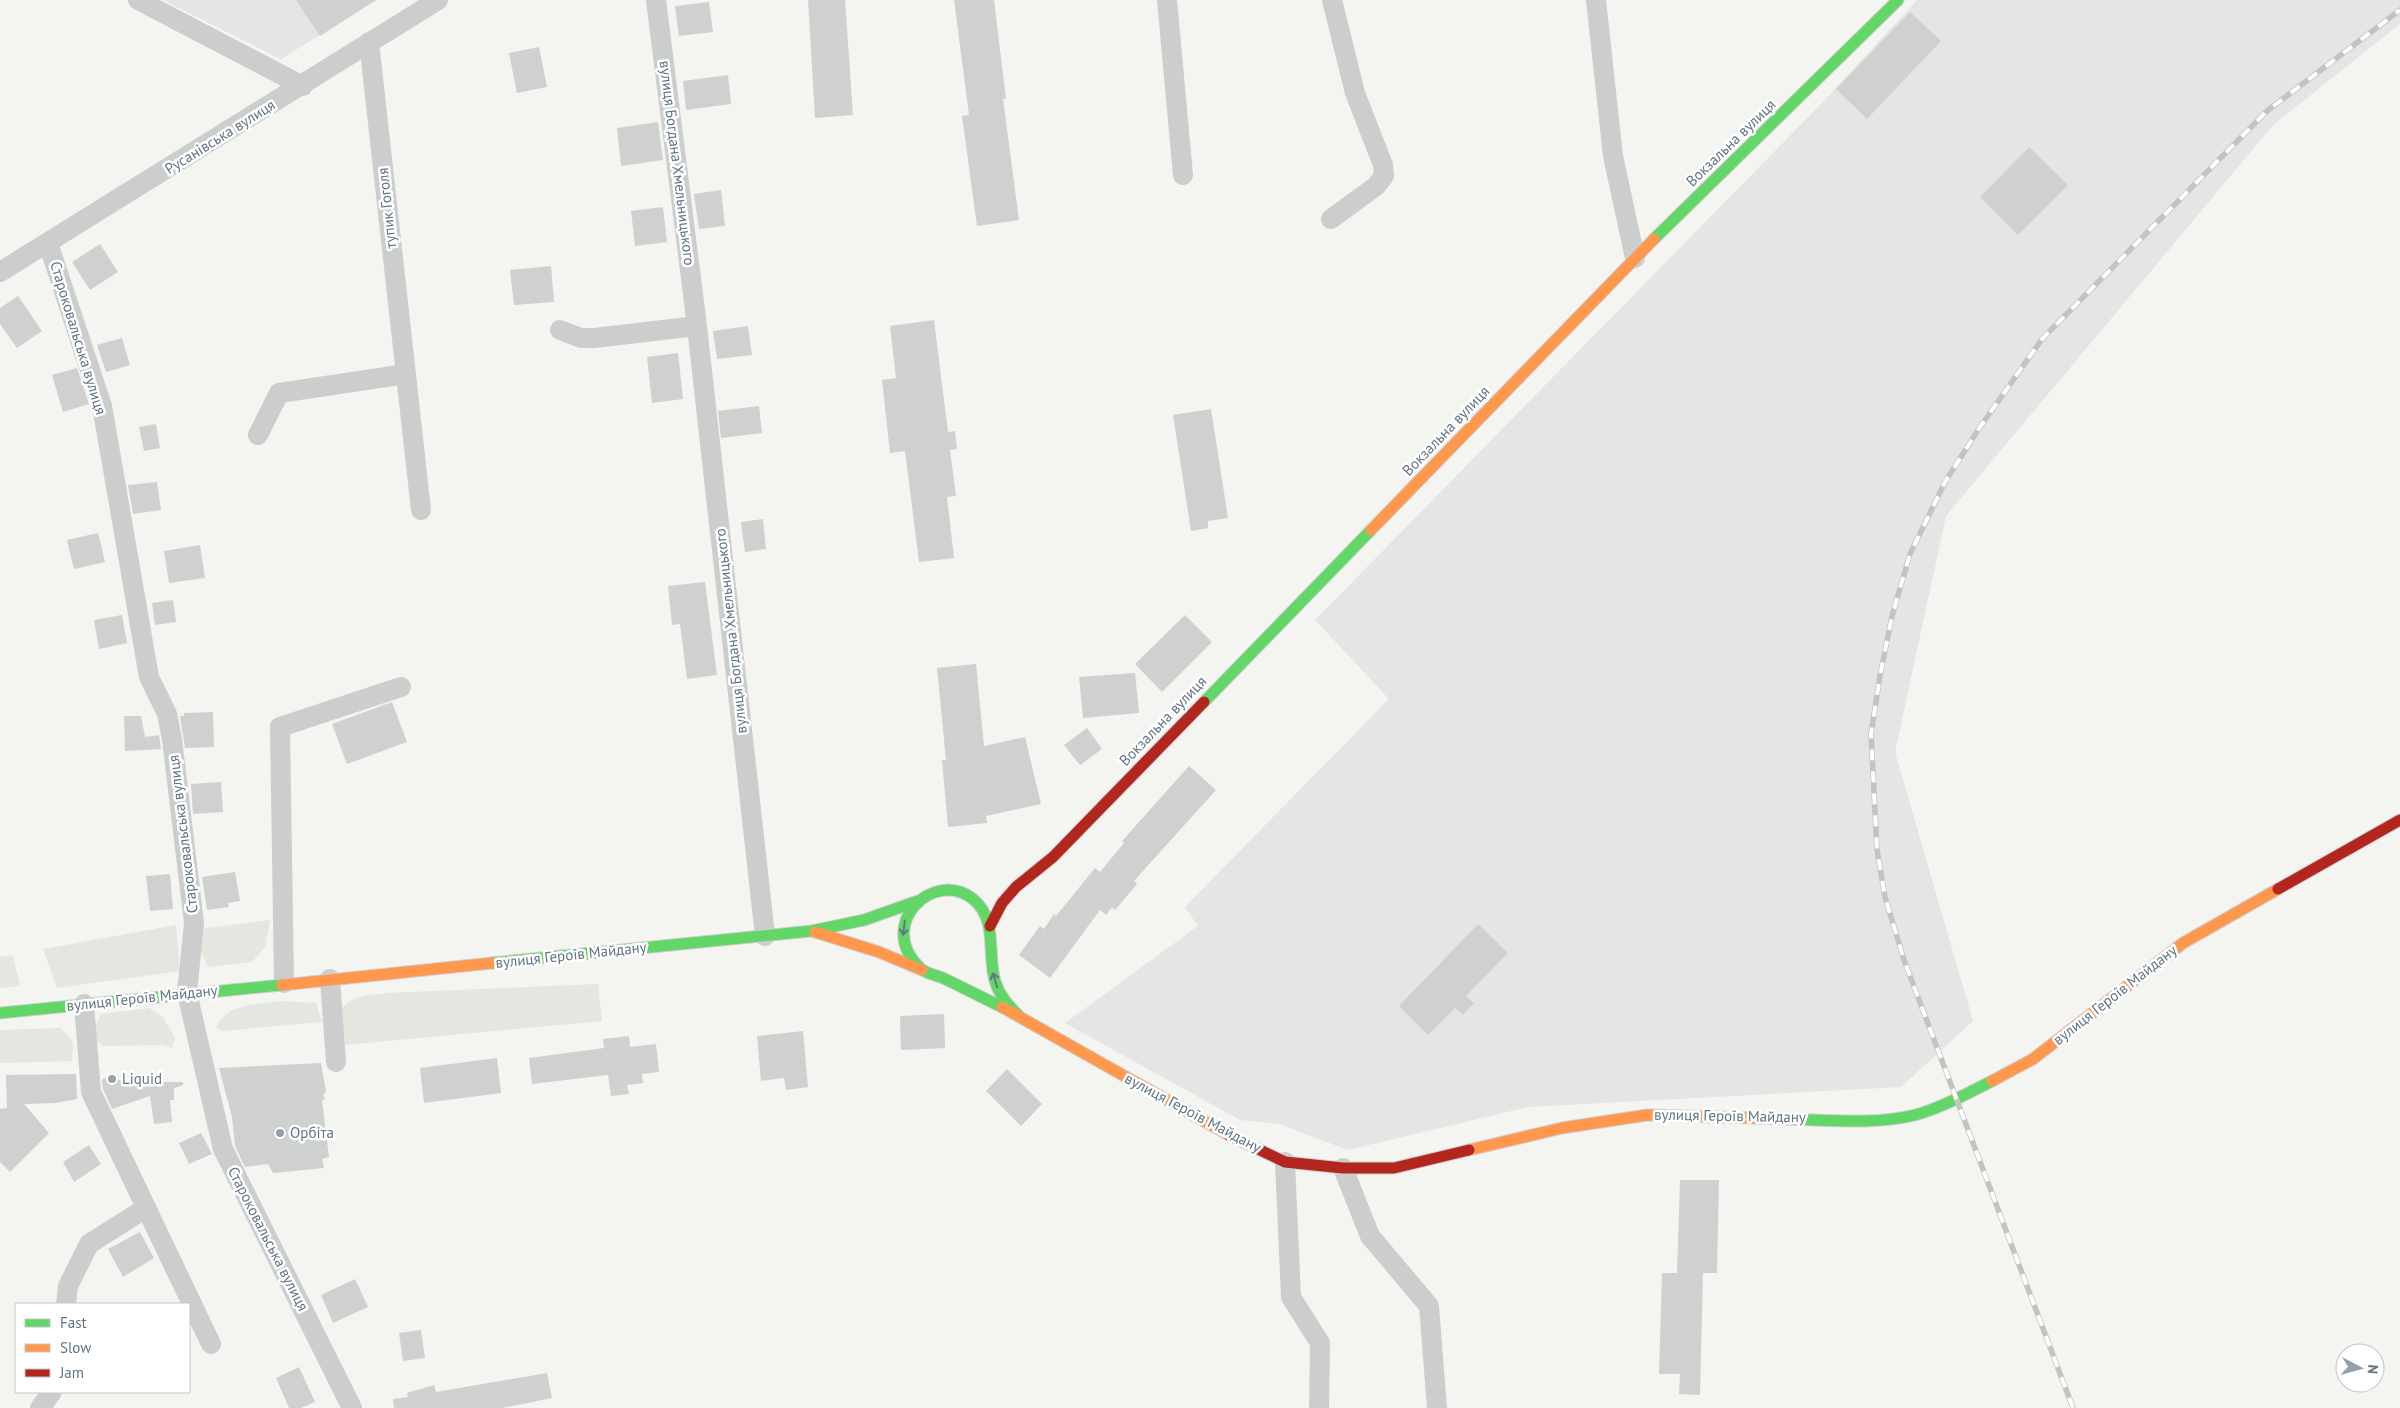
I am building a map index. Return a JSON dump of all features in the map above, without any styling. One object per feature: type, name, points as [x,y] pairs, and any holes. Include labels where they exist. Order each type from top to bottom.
[{"type":"street","points":[[138,0],[303,86]]},
{"type":"street","name":"Русанівська вулиця","points":[[0,272],[303,86],[369,42],[438,0]]},
{"type":"street","name":"вулиця Богдана Хмельницького","points":[[656,0],[698,326],[765,936]]},
{"type":"street","points":[[1167,0],[1182,175]]},
{"type":"street","points":[[1331,219],[1376,186],[1384,176],[1383,165],[1356,93],[1332,0]]},
{"type":"street","points":[[1596,0],[1614,156],[1635,258]]},
{"type":"street","name":"Вокзальна вулиця","points":[[990,932],[1003,900],[1017,883],[1053,857],[1635,258],[1898,0]]},
{"type":"street","name":"тупик Гоголя","points":[[369,42],[421,510]]},
{"type":"street","name":"Староковальська вулиця","points":[[48,243],[102,406],[149,677],[167,714],[172,740],[194,923],[187,993],[223,1149],[352,1408]]},
{"type":"street","points":[[560,330],[581,338],[594,338],[698,326]]},
{"type":"street","points":[[258,435],[279,393],[406,374]]},
{"type":"street","points":[[284,983],[280,727],[401,687]]},
{"type":"street","name":"вулиця Героїв Майдану","points":[[811,931],[879,952],[943,978],[1018,1015],[1218,1130],[1285,1162],[1342,1168],[1394,1168],[1562,1128],[1647,1115],[1873,1121],[1915,1115],[1966,1095],[2033,1059],[2183,943],[2400,820]]},
{"type":"street","name":"Вокзальна вулиця","points":[[1002,888],[1017,883]]},
{"type":"street","name":"вулиця Героїв Майдану","points":[[0,1013],[811,931],[864,920],[918,901],[939,891],[961,893],[980,906],[990,932],[990,964],[994,983],[1004,1001],[1018,1015]]},
{"type":"street","points":[[961,893],[982,892]]},
{"type":"street","points":[[918,901],[905,919],[904,942],[907,953],[922,970]]},
{"type":"street","points":[[979,963],[988,949],[990,932]]},
{"type":"street","points":[[943,978],[965,974]]},
{"type":"street","points":[[330,979],[336,1062]]},
{"type":"street","points":[[84,1004],[91,1092],[211,1344]]},
{"type":"street","points":[[1285,1162],[1291,1297],[1320,1343],[1320,1408]]},
{"type":"street","points":[[1342,1168],[1370,1236],[1429,1306],[1436,1408]]},
{"type":"street","points":[[66,1303],[68,1286],[90,1244],[146,1208]]},
{"type":"street","points":[[40,1408],[51,1393]]},
{"type":"shaded area","points":[[163,0],[376,0],[281,59]]},
{"type":"shaded area","points":[[1917,0],[2400,0],[2400,24],[2274,124],[1946,516],[1895,752],[1973,1021],[1901,1087],[1528,1107],[1348,1150],[1279,1124],[1240,1120],[1065,1023],[1198,926],[1185,907],[1389,699],[1315,620],[1821,104]]},
{"type":"shaded area","points":[[270,920],[265,947],[252,962],[208,967],[198,945],[201,929]]},
{"type":"shaded area","points":[[176,925],[180,971],[57,988],[43,949]]},
{"type":"shaded area","points":[[13,955],[20,986],[0,988],[0,957]]},
{"type":"shaded area","points":[[598,984],[602,1021],[345,1045],[339,1012],[349,1002],[360,997],[387,993]]},
{"type":"shaded area","points":[[282,1001],[316,1003],[322,1022],[222,1031],[216,1027],[221,1019],[236,1009],[254,1004]]},
{"type":"shaded area","points":[[149,1008],[163,1017],[175,1038],[172,1048],[163,1045],[104,1046],[91,1037],[101,1014]]},
{"type":"shaded area","points":[[61,1028],[73,1042],[72,1061],[0,1063],[0,1030]]},
{"type":"building","points":[[296,0],[376,0],[320,36]]},
{"type":"building","points":[[808,0],[845,0],[853,115],[815,118]]},
{"type":"building","points":[[954,0],[994,0],[1006,99],[1003,99],[1019,220],[977,226],[962,116],[969,115]]},
{"type":"building","points":[[709,2],[713,32],[679,36],[675,6]]},
{"type":"building","points":[[1910,12],[1941,41],[1867,119],[1836,89]]},
{"type":"building","points":[[539,47],[547,87],[517,93],[509,53]]},
{"type":"building","points":[[728,75],[731,104],[686,110],[683,81]]},
{"type":"building","points":[[658,122],[663,160],[621,166],[617,128]]},
{"type":"building","points":[[2029,147],[2068,185],[2018,235],[1980,197]]},
{"type":"building","points":[[721,190],[725,226],[699,229],[694,194]]},
{"type":"building","points":[[663,207],[667,242],[635,246],[631,211]]},
{"type":"building","points":[[100,244],[118,272],[90,290],[72,262]]},
{"type":"building","points":[[551,266],[554,302],[514,305],[510,270]]},
{"type":"building","points":[[18,296],[42,331],[17,348],[0,324],[0,308]]},
{"type":"building","points":[[934,320],[948,432],[955,431],[957,449],[950,450],[956,496],[947,497],[954,558],[919,562],[905,451],[890,453],[882,380],[896,378],[890,326]]},
{"type":"building","points":[[748,326],[752,355],[717,359],[713,331]]},
{"type":"building","points":[[122,338],[130,365],[106,372],[97,345]]},
{"type":"building","points":[[678,353],[683,399],[652,403],[647,357]]},
{"type":"building","points":[[77,368],[89,404],[63,412],[52,375]]},
{"type":"building","points":[[759,406],[762,433],[721,438],[718,411]]},
{"type":"building","points":[[1211,409],[1228,518],[1208,521],[1208,528],[1191,531],[1173,415]]},
{"type":"building","points":[[156,424],[160,448],[144,451],[139,427]]},
{"type":"building","points":[[157,482],[161,510],[133,514],[128,485]]},
{"type":"building","points":[[763,519],[766,549],[745,552],[741,522]]},
{"type":"building","points":[[98,533],[105,562],[74,569],[67,540]]},
{"type":"building","points":[[200,545],[205,578],[169,583],[164,551]]},
{"type":"building","points":[[705,582],[717,675],[687,679],[680,624],[672,625],[668,586]]},
{"type":"building","points":[[173,600],[176,622],[155,625],[152,603]]},
{"type":"building","points":[[122,615],[127,643],[99,649],[94,620]]},
{"type":"building","points":[[1185,615],[1212,642],[1162,692],[1135,664]]},
{"type":"building","points":[[976,664],[984,746],[1025,737],[1041,804],[986,816],[987,823],[948,827],[942,760],[946,760],[937,668]]},
{"type":"building","points":[[1135,673],[1139,713],[1083,718],[1079,677]]},
{"type":"building","points":[[392,702],[407,742],[347,764],[332,724]]},
{"type":"building","points":[[213,712],[214,747],[185,748],[180,716],[184,716],[184,713]]},
{"type":"building","points":[[124,716],[141,716],[145,737],[159,735],[161,749],[125,751]]},
{"type":"building","points":[[1087,728],[1102,749],[1080,765],[1064,745]]},
{"type":"building","points":[[1189,766],[1216,790],[1134,881],[1137,884],[1115,910],[1112,907],[1106,915],[1100,910],[1050,978],[1019,955],[1040,926],[1044,929],[1054,914],[1056,916],[1095,868],[1100,872],[1124,843],[1122,841]]},
{"type":"building","points":[[221,782],[223,812],[193,814],[191,784]]},
{"type":"building","points":[[235,872],[240,901],[228,903],[229,907],[207,910],[202,877]]},
{"type":"building","points":[[170,874],[173,909],[150,911],[146,876]]},
{"type":"building","points":[[1478,924],[1508,953],[1466,996],[1474,1003],[1463,1015],[1455,1008],[1428,1035],[1399,1006]]},
{"type":"building","points":[[944,1014],[945,1048],[901,1050],[900,1016]]},
{"type":"building","points":[[803,1031],[808,1087],[786,1090],[784,1078],[761,1081],[757,1036]]},
{"type":"building","points":[[629,1036],[630,1047],[656,1044],[659,1072],[642,1074],[643,1083],[627,1085],[629,1094],[611,1096],[608,1075],[532,1084],[529,1058],[604,1048],[603,1039]]},
{"type":"building","points":[[497,1058],[501,1093],[424,1103],[420,1068]]},
{"type":"building","name":"Орбіта","points":[[321,1063],[326,1092],[323,1094],[325,1099],[322,1100],[329,1157],[322,1159],[324,1168],[273,1173],[268,1164],[245,1167],[235,1146],[232,1117],[219,1068]]},
{"type":"building","points":[[1007,1069],[1042,1104],[1021,1126],[986,1091]]},
{"type":"building","points":[[76,1074],[77,1099],[55,1103],[24,1104],[49,1133],[10,1172],[0,1162],[0,1109],[7,1108],[6,1075]]},
{"type":"building","points":[[104,1078],[137,1082],[183,1082],[183,1085],[174,1088],[174,1100],[170,1100],[172,1122],[154,1124],[150,1096],[112,1109],[103,1089],[102,1080]]},
{"type":"building","points":[[201,1133],[212,1154],[189,1164],[179,1143]]},
{"type":"building","points":[[89,1145],[101,1164],[74,1182],[63,1162]]},
{"type":"building","points":[[1680,1180],[1719,1180],[1717,1273],[1703,1273],[1700,1395],[1679,1394],[1680,1374],[1659,1374],[1662,1273],[1677,1273]]},
{"type":"building","points":[[140,1232],[154,1258],[123,1277],[108,1249]]},
{"type":"building","points":[[355,1279],[368,1307],[333,1323],[321,1295]]},
{"type":"building","points":[[421,1330],[425,1358],[403,1361],[399,1333]]},
{"type":"building","points":[[299,1367],[315,1402],[301,1408],[289,1408],[276,1378]]},
{"type":"building","points":[[547,1373],[552,1398],[503,1408],[394,1408],[393,1399],[408,1397],[407,1393],[434,1385],[436,1392]]},
{"type":"railway","points":[[2073,1408],[1904,960],[1885,897],[1877,850],[1871,734],[1892,616],[1910,554],[1945,482],[1978,430],[2042,339],[2267,111],[2400,10]]},
{"type":"traffic: fast","points":[[1654,239],[1898,0]]},
{"type":"traffic: fast","points":[[1204,702],[1371,530]]},
{"type":"traffic: fast","points":[[1002,1007],[922,970],[908,951],[904,935],[906,919],[915,906],[927,896],[942,891],[957,891],[973,899],[981,907],[989,927],[995,981],[1004,1000],[1018,1015]]},
{"type":"traffic: fast","points":[[492,963],[811,931],[864,920],[918,901]]},
{"type":"traffic: fast","points":[[0,1013],[282,985]]},
{"type":"traffic: fast","points":[[1787,1119],[1851,1121],[1899,1118],[1935,1108],[1992,1081]]},
{"type":"traffic: slow","points":[[1371,530],[1654,239]]},
{"type":"traffic: slow","points":[[1992,1081],[2033,1059],[2183,943],[2278,889]]},
{"type":"traffic: slow","points":[[815,932],[879,952],[922,970]]},
{"type":"traffic: slow","points":[[282,985],[492,963]]},
{"type":"traffic: slow","points":[[1002,1007],[1229,1135]]},
{"type":"traffic: slow","points":[[1469,1150],[1562,1128],[1647,1115],[1787,1119]]},
{"type":"traffic: jam","points":[[990,926],[1002,903],[1016,887],[1053,857],[1204,702]]},
{"type":"traffic: jam","points":[[2278,889],[2400,820]]},
{"type":"traffic: jam","points":[[1229,1135],[1285,1162],[1343,1168],[1394,1168],[1469,1150]]},
{"type":"place","name":"Liquid","points":[[112,1079]]},
{"type":"place","name":"Орбіта","points":[[280,1133]]}]
